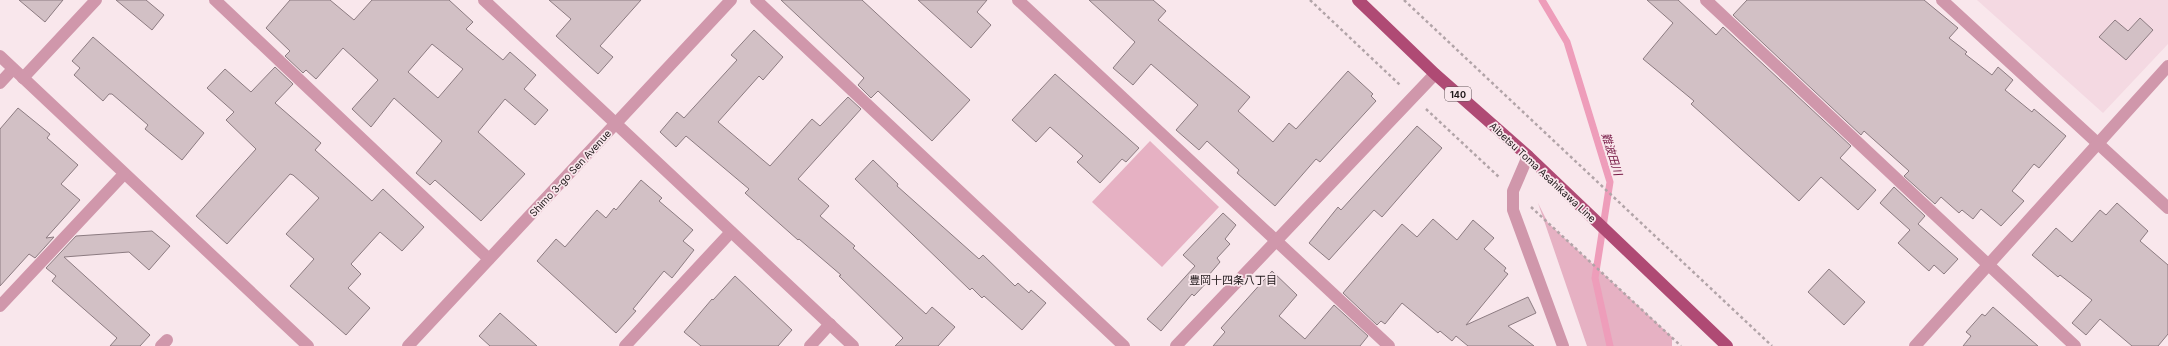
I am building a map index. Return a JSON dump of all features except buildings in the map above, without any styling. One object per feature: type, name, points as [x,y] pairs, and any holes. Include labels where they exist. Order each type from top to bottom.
[{"type":"main road","name":"Aibetsu Toma Asahikawa Line","points":[[1358,0],[1435,74],[1528,156],[1727,346]]},
{"type":"street","points":[[23,78],[96,0]]},
{"type":"street","points":[[215,0],[490,259]]},
{"type":"street","points":[[484,0],[854,346]]},
{"type":"street","name":"Shimo 3-go Sen Avenue","points":[[408,346],[731,0]]},
{"type":"street","points":[[756,0],[1124,346]]},
{"type":"street","points":[[1018,0],[1389,346]]},
{"type":"street","points":[[1706,0],[2075,346]]},
{"type":"street","points":[[1942,0],[2168,208]]},
{"type":"street","points":[[0,56],[308,346]]},
{"type":"street","points":[[1915,346],[1989,266],[2168,66]]},
{"type":"street","points":[[0,83],[13,69]]},
{"type":"street","points":[[1176,346],[1435,74]]},
{"type":"street","points":[[1528,156],[1514,191],[1513,210],[1563,346]]},
{"type":"street","points":[[0,306],[124,174]]},
{"type":"street","points":[[625,346],[732,232]]},
{"type":"street","points":[[810,346],[830,324]]},
{"type":"path","points":[[1310,0],[1681,346]]},
{"type":"path","points":[[1404,0],[1772,346]]},
{"type":"shaded area","points":[[1977,0],[2168,0],[2168,44],[2103,113]]},
{"type":"shaded area","points":[[1150,141],[1219,207],[1162,267],[1092,202]]},
{"type":"shaded area","points":[[1538,203],[1548,223],[1672,337],[1672,346],[1587,346]]},
{"type":"waterway","name":"難波田川","points":[[1542,0],[1567,42],[1610,182],[1595,278],[1610,346]]},
{"type":"district","name":"豊岡十四条八丁目","points":[[1233,280]]}]
